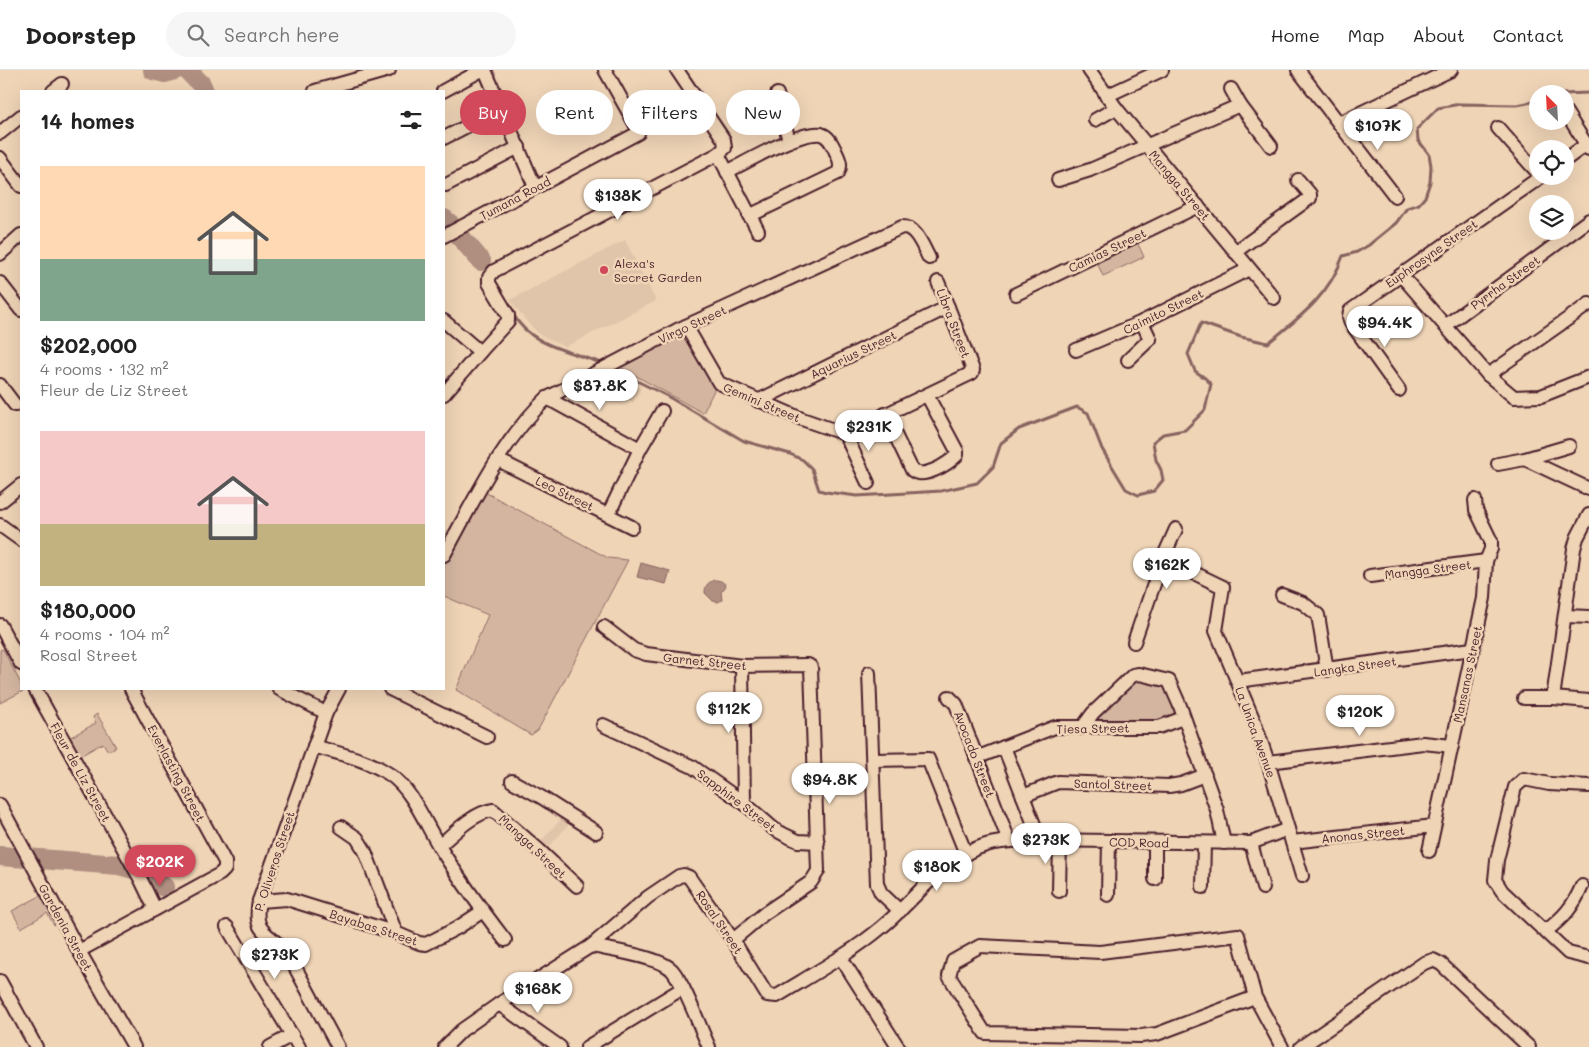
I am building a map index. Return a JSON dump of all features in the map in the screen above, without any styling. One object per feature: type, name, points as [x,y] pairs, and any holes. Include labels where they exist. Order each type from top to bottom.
[{"type":"street","points":[[319,90],[389,70]]},
{"type":"street","points":[[444,90],[484,70],[493,90]]},
{"type":"street","name":"Tumana Road","points":[[445,235],[639,132],[605,70]]},
{"type":"street","points":[[677,70],[724,140],[722,151],[727,172],[758,231]]},
{"type":"street","name":"Mangga Street","points":[[1090,70],[1106,96],[1274,298]]},
{"type":"street","points":[[1106,96],[1162,70]]},
{"type":"street","points":[[1298,70],[1395,196]]},
{"type":"street","points":[[1339,123],[1424,75],[1451,70]]},
{"type":"street","points":[[1231,89],[1240,105],[1271,146]]},
{"type":"street","points":[[1058,180],[1090,170],[1240,105]]},
{"type":"street","points":[[1095,120],[1116,108]]},
{"type":"street","points":[[0,133],[20,117]]},
{"type":"street","points":[[1574,125],[1588,146],[1574,155]]},
{"type":"street","points":[[1498,128],[1529,163]]},
{"type":"street","points":[[445,137],[460,130]]},
{"type":"street","points":[[727,172],[789,141],[810,134],[823,134],[834,147],[840,161],[839,171],[835,175],[749,216]]},
{"type":"street","points":[[514,135],[535,187]]},
{"type":"street","points":[[787,135],[789,141]]},
{"type":"street","points":[[446,186],[519,147]]},
{"type":"street","points":[[445,393],[509,319],[489,283],[491,274],[722,151]]},
{"type":"street","points":[[0,158],[20,185]]},
{"type":"street","points":[[1235,252],[1310,198],[1310,194],[1298,180]]},
{"type":"street","name":"Euphrosyne Street","points":[[1398,390],[1351,323],[1350,311],[1529,184]]},
{"type":"street","name":"Camias Street","points":[[1016,294],[1198,206]]},
{"type":"street","name":"Pyrrha Street","points":[[1446,326],[1589,220]]},
{"type":"street","name":"Virgo Street","points":[[445,553],[498,460],[531,413],[547,398],[686,326],[902,227],[910,228],[915,233],[929,258]]},
{"type":"street","points":[[0,254],[20,237]]},
{"type":"street","name":"Caimito Street","points":[[1076,350],[1142,322],[1250,269]]},
{"type":"street","points":[[1401,274],[1488,375],[1514,397],[1541,396],[1589,377]]},
{"type":"street","name":"Libra Street","points":[[845,434],[972,373],[938,282]]},
{"type":"street","points":[[0,283],[20,309]]},
{"type":"street","points":[[1488,375],[1589,304]]},
{"type":"street","name":"Aquarius Street","points":[[758,401],[948,307]]},
{"type":"street","points":[[445,322],[480,352]]},
{"type":"street","points":[[1128,360],[1150,339],[1142,322]]},
{"type":"street","name":"Gemini Street","points":[[686,326],[717,381],[758,401],[845,434]]},
{"type":"street","points":[[0,386],[16,405]]},
{"type":"street","points":[[885,414],[915,472],[926,474],[957,456],[927,395]]},
{"type":"street","points":[[547,398],[640,449]]},
{"type":"street","points":[[608,515],[640,449],[662,411]]},
{"type":"street","points":[[845,434],[868,483]]},
{"type":"street","points":[[1498,464],[1525,459],[1569,446]]},
{"type":"street","points":[[1525,459],[1589,489]]},
{"type":"street","name":"Leo Street","points":[[498,460],[632,527]]},
{"type":"street","points":[[0,502],[20,486]]},
{"type":"street","name":"Mansanas Street","points":[[1429,851],[1484,598],[1486,561],[1491,549],[1491,541],[1476,510],[1475,500]]},
{"type":"street","points":[[1553,698],[1577,538],[1589,515]]},
{"type":"street","points":[[0,525],[20,539]]},
{"type":"street","points":[[1134,642],[1163,558],[1176,530]]},
{"type":"street","name":"La Unica Avenue","points":[[1163,558],[1221,584],[1224,590],[1216,631],[1238,681],[1268,762],[1302,876]]},
{"type":"street","name":"Mangga Street","points":[[1370,576],[1486,561]]},
{"type":"street","points":[[1282,595],[1303,604],[1318,615],[1327,670]]},
{"type":"street","points":[[1566,616],[1589,617]]},
{"type":"street","points":[[0,625],[20,662]]},
{"type":"street","name":"Garnet Street","points":[[604,626],[634,650],[646,654],[742,666],[808,665],[812,670],[818,842]]},
{"type":"street","name":"Langka Street","points":[[1238,681],[1472,650]]},
{"type":"street","points":[[742,666],[744,803]]},
{"type":"street","points":[[869,673],[877,884],[881,893],[900,911]]},
{"type":"street","points":[[1082,728],[1093,713],[1133,675],[1139,674],[1169,681],[1218,810],[1224,843]]},
{"type":"street","name":"Fleur de Liz Street","points":[[36,690],[155,908]]},
{"type":"street","name":"Everlasting Street","points":[[79,951],[223,872],[226,866],[132,690]]},
{"type":"street","points":[[281,690],[326,713]]},
{"type":"street","name":"P. Oliveros Street","points":[[338,690],[326,713],[259,901],[256,920],[261,929],[281,945],[289,956],[338,1047]]},
{"type":"street","points":[[392,690],[487,737]]},
{"type":"street","name":"Avocado Street","points":[[949,698],[956,704],[1009,841]]},
{"type":"street","points":[[1524,698],[1589,701]]},
{"type":"street","name":"Tiesa Street","points":[[976,758],[1055,728],[1159,727],[1183,718]]},
{"type":"street","name":"Sapphire Street","points":[[603,725],[694,767],[784,835],[798,841],[818,842]]},
{"type":"street","points":[[1268,762],[1423,743],[1452,746]]},
{"type":"street","points":[[314,746],[364,761],[390,774],[401,785],[419,811],[439,846],[505,940]]},
{"type":"street","points":[[1004,748],[1040,840]]},
{"type":"street","points":[[873,760],[928,759],[966,854]]},
{"type":"street","name":"Santol Street","points":[[1023,796],[1058,782],[1169,786],[1181,784],[1205,775]]},
{"type":"street","points":[[1589,786],[1549,784],[1524,779],[1515,787],[1498,860],[1496,880],[1502,891],[1568,953],[1589,958]]},
{"type":"street","points":[[512,781],[596,832]]},
{"type":"street","name":"Gardenia Street","points":[[0,805],[79,951],[134,1047]]},
{"type":"street","name":"Mangga Street","points":[[439,846],[480,814],[494,810],[577,886]]},
{"type":"street","name":"Anonas Street","points":[[1292,842],[1434,826]]},
{"type":"street","points":[[341,827],[357,838],[365,852],[396,933]]},
{"type":"street","name":"COD Road","points":[[987,845],[1009,841],[1040,840],[1251,843],[1288,829]]},
{"type":"street","points":[[1059,891],[1060,840]]},
{"type":"street","points":[[1108,895],[1109,841]]},
{"type":"street","points":[[733,940],[770,909],[811,882],[818,871],[818,842]]},
{"type":"street","points":[[1155,842],[1156,879]]},
{"type":"street","points":[[1203,887],[1204,843]]},
{"type":"street","points":[[1251,843],[1263,888]]},
{"type":"street","name":"Rosal Street","points":[[445,1047],[462,1030],[499,1004],[592,946],[648,897],[678,876],[684,875],[689,877],[733,940],[767,995],[777,996],[841,958],[879,930],[900,911],[928,880],[951,862],[987,845]]},
{"type":"street","points":[[1546,931],[1564,916],[1576,901],[1582,886]]},
{"type":"street","name":"Bayabas Street","points":[[259,901],[287,899],[426,944],[458,928],[483,911]]},
{"type":"street","points":[[227,927],[299,1047]]},
{"type":"street","points":[[1255,997],[1157,1034],[1141,1036],[985,1033],[949,976],[953,961],[980,946],[1100,952],[1238,935],[1255,997],[1282,1047]]},
{"type":"street","points":[[592,946],[660,962],[672,970],[709,1047]]},
{"type":"street","points":[[841,958],[898,1047]]},
{"type":"street","points":[[1301,1047],[1424,962],[1433,960],[1441,964],[1529,1047]]},
{"type":"street","points":[[0,981],[36,1047]]},
{"type":"street","points":[[587,1047],[682,988]]},
{"type":"street","points":[[499,1004],[560,1047]]},
{"type":"street","points":[[270,1047],[292,1035]]},
{"type":"shaded area","name":"Alexa's Secret Garden","points":[[625,240],[656,301],[565,347],[540,335],[510,300]]},
{"type":"shaded area","points":[[1137,242],[1144,257],[1103,276],[1096,260]]},
{"type":"shaded area","points":[[685,334],[711,384],[715,388],[703,413],[620,367]]},
{"type":"shaded area","points":[[609,373],[640,389],[633,402],[594,381]]},
{"type":"shaded area","points":[[483,491],[608,558],[628,560],[538,730],[531,735],[456,690],[488,615],[445,596],[445,558]]},
{"type":"shaded area","points":[[641,563],[670,571],[666,584],[637,577]]},
{"type":"shaded area","points":[[714,580],[721,581],[726,586],[721,592],[722,600],[718,602],[713,601],[705,593],[707,585]]},
{"type":"shaded area","points":[[3,649],[20,682],[20,690],[25,690],[0,703],[0,650]]},
{"type":"shaded area","points":[[1138,678],[1167,683],[1177,714],[1157,721],[1095,722],[1097,715]]},
{"type":"shaded area","points":[[97,714],[116,747],[108,751],[103,743],[80,756],[69,738],[96,723],[93,717]]},
{"type":"shaded area","points":[[564,816],[572,821],[547,849],[540,842]]},
{"type":"shaded area","points":[[42,895],[58,923],[54,925],[47,913],[21,928],[12,911]]},
{"type":"waterway","points":[[153,70],[165,73],[175,70]]},
{"type":"waterway","points":[[187,70],[201,84],[204,90]]},
{"type":"waterway","points":[[1574,94],[1589,93]]},
{"type":"waterway","points":[[611,368],[667,396],[744,441],[790,454],[803,460],[812,469],[819,490],[826,492],[857,496],[941,491],[977,483],[993,467],[1001,443],[1019,429],[1077,407],[1088,413],[1102,449],[1126,489],[1138,495],[1154,491],[1163,480],[1156,460],[1153,442],[1163,434],[1185,430],[1205,410],[1211,384],[1195,371],[1188,354],[1201,323],[1241,337],[1268,343],[1302,315],[1322,294],[1330,283],[1343,256],[1357,252],[1369,245],[1396,223],[1407,208],[1419,204],[1425,197],[1430,182],[1431,166],[1429,154],[1418,140],[1417,129],[1438,108],[1460,104],[1517,105],[1529,103]]},
{"type":"waterway","points":[[445,220],[450,224]]},
{"type":"waterway","points":[[458,234],[481,261]]},
{"type":"waterway","points":[[481,261],[489,272]]},
{"type":"waterway","points":[[493,277],[501,291]]},
{"type":"waterway","points":[[513,314],[530,334],[541,341],[603,364]]},
{"type":"waterway","points":[[0,856],[119,865],[141,871],[164,887]]},
{"type":"place","name":"Alexa's Secret Garden","points":[[604,270]]}]
